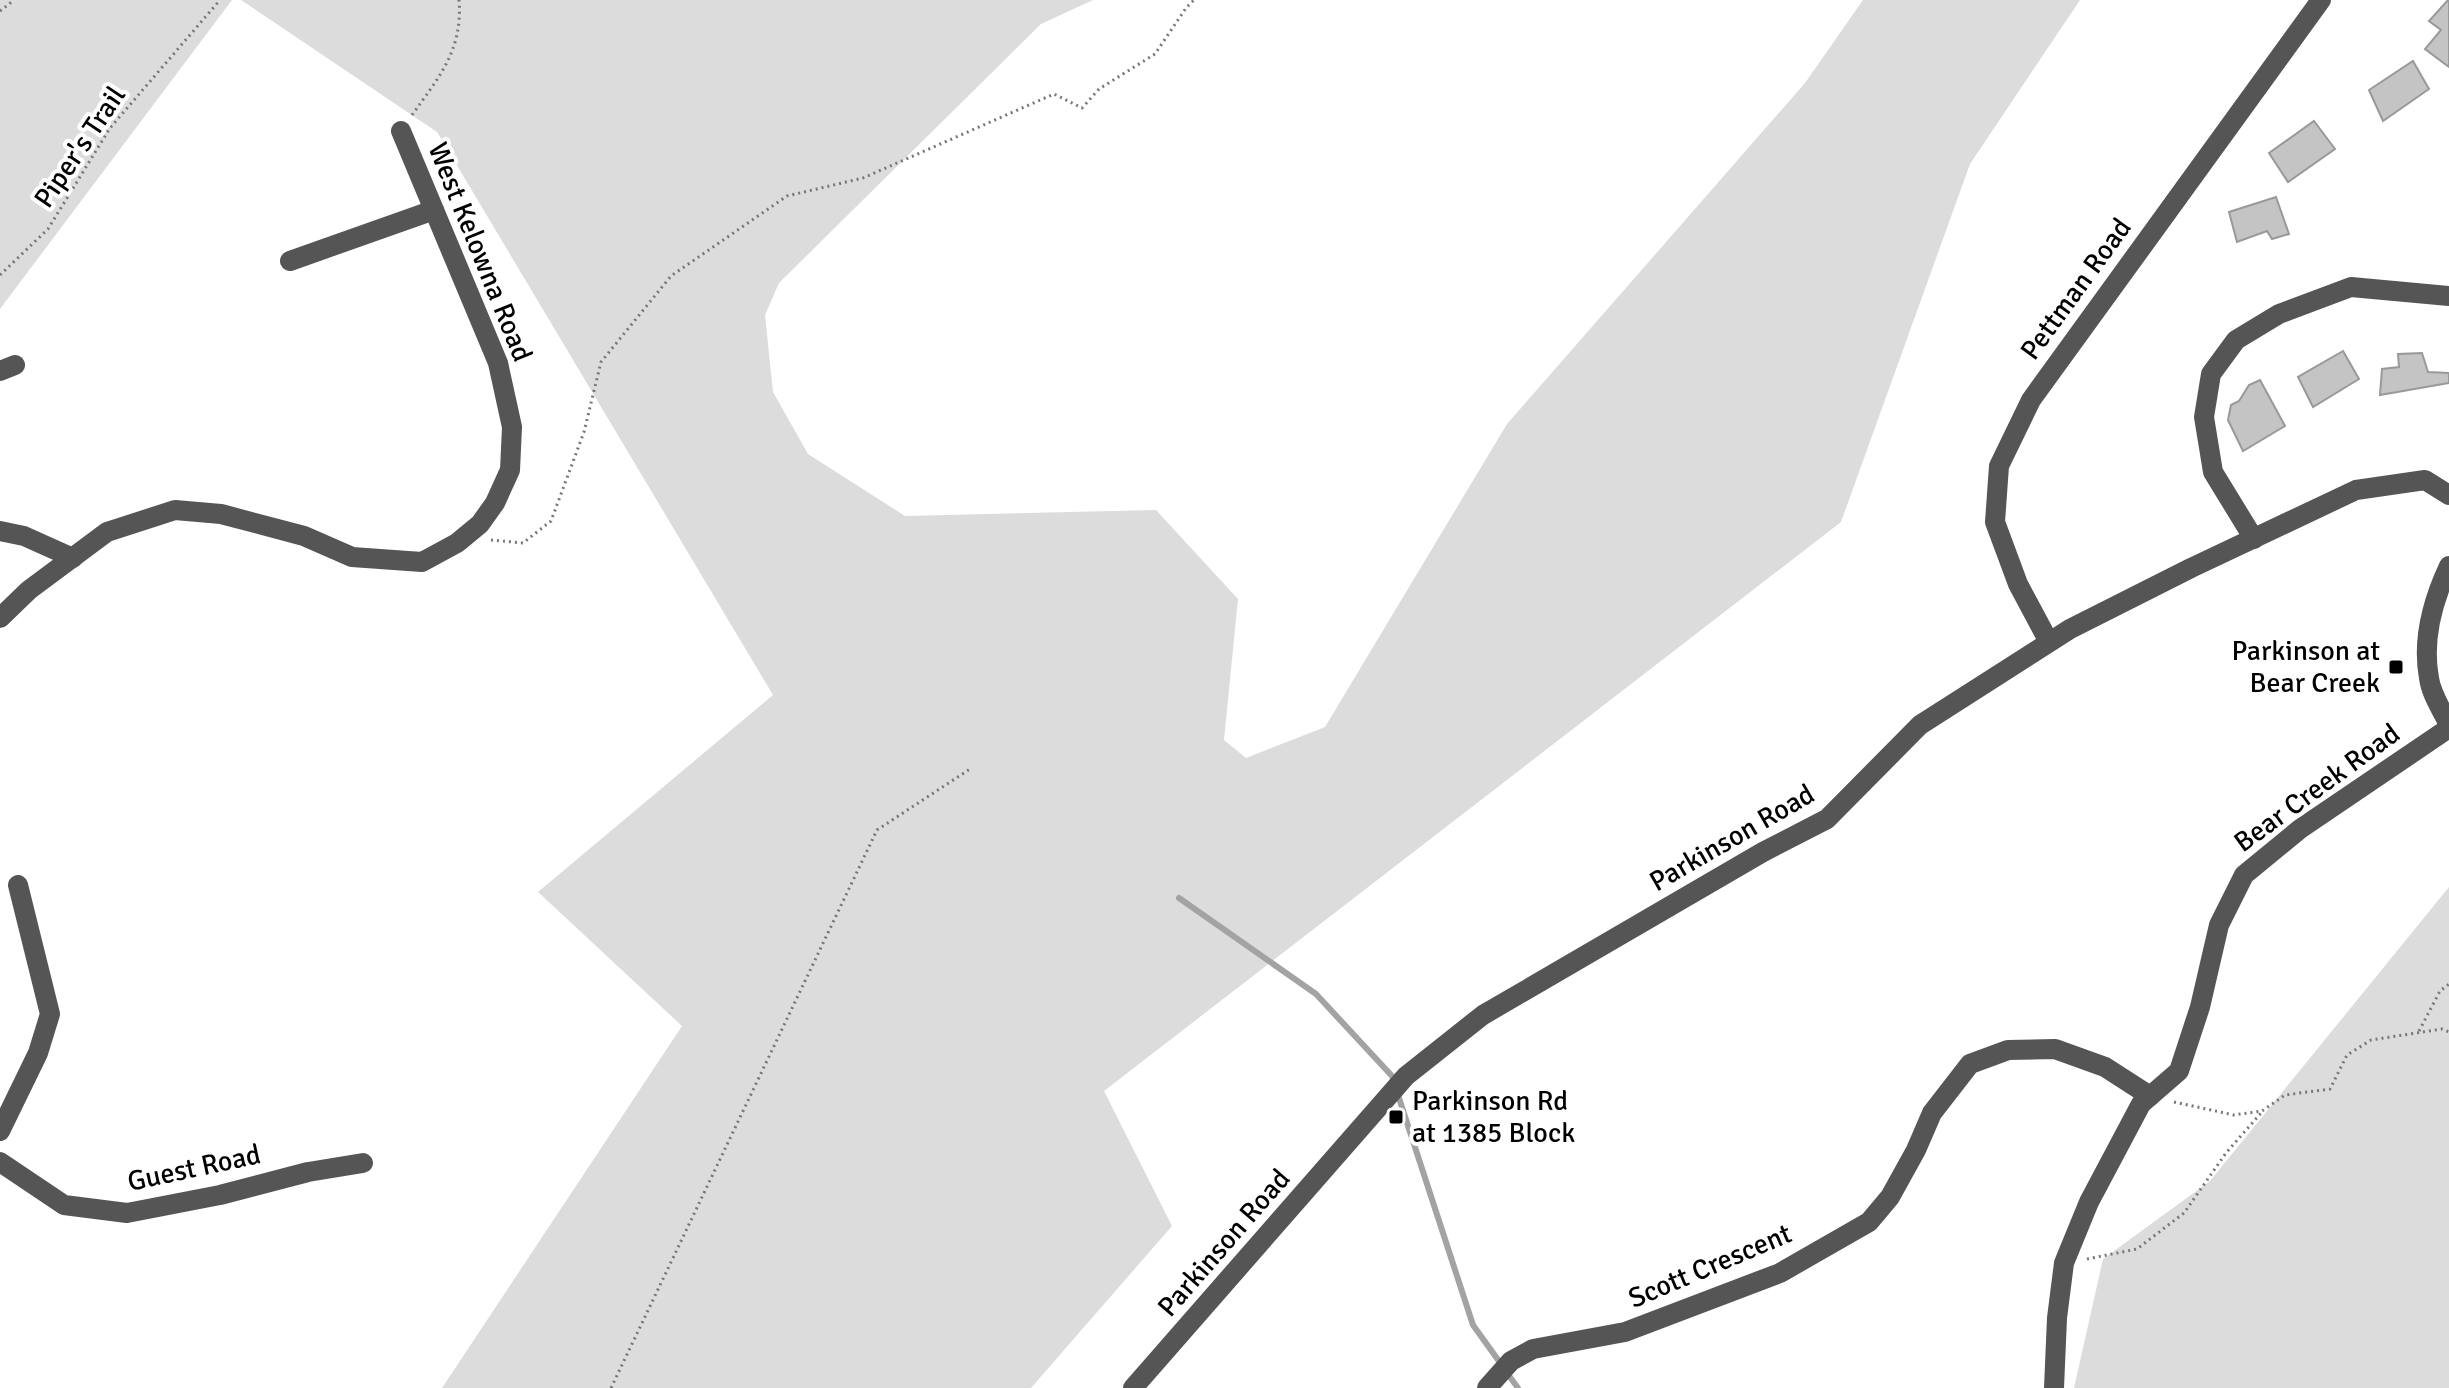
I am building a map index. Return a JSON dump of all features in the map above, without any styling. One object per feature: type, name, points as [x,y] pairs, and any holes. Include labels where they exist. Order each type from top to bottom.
[{"type":"street","name":"Pettman Road","points":[[2049,642],[2018,584],[1995,522],[1999,466],[2031,400],[2321,0]]},
{"type":"street","name":"West Kelowna Road","points":[[0,618],[29,590],[107,532],[175,510],[221,514],[304,536],[352,557],[422,562],[464,538],[480,524],[495,503],[510,470],[512,427],[498,363],[401,131]]},
{"type":"street","points":[[290,261],[434,210]]},
{"type":"street","points":[[2254,539],[2213,472],[2204,417],[2211,374],[2236,340],[2279,314],[2351,287],[2449,296]]},
{"type":"street","name":"Parkinson Road","points":[[1133,1388],[1406,1076],[1483,1015],[1749,860],[1827,819],[1920,725],[2070,629],[2356,490],[2425,480],[2449,495]]},
{"type":"street","points":[[0,531],[24,536],[73,558]]},
{"type":"street","points":[[2449,566],[2439,587],[2427,638],[2429,680],[2449,726]]},
{"type":"street","name":"Bear Creek Road","points":[[2054,1388],[2057,1318],[2064,1263],[2108,1165],[2141,1104],[2179,1071],[2200,1007],[2219,925],[2244,875],[2300,829],[2449,726]]},
{"type":"street","points":[[0,1131],[38,1053],[50,1014],[18,885]]},
{"type":"street","name":"Scott Crescent","points":[[1487,1388],[1511,1361],[1533,1349],[1625,1332],[1780,1273],[1869,1222],[1890,1197],[1932,1113],[1970,1064],[2008,1050],[2055,1049],[2105,1067],[2150,1096]]},
{"type":"street","name":"Guest Road","points":[[0,1162],[64,1205],[127,1213],[220,1195],[308,1172],[363,1163]]},
{"type":"path","points":[[0,11],[14,0]]},
{"type":"path","name":"Piper's Trail","points":[[0,275],[48,229],[110,128],[220,0]]},
{"type":"path","points":[[401,131],[448,64],[455,45],[459,0]]},
{"type":"path","points":[[464,538],[523,543],[551,521],[584,432],[601,362],[671,276],[787,196],[863,178],[1054,94],[1082,108],[1099,89],[1155,54],[1194,0]]},
{"type":"path","points":[[611,1388],[877,830],[970,769]]},
{"type":"path","points":[[2418,1033],[2440,991],[2449,984]]},
{"type":"path","points":[[2064,1263],[2137,1249],[2184,1213],[2226,1153],[2262,1111],[2285,1095],[2330,1089],[2347,1055],[2371,1040],[2442,1029],[2449,1032]]},
{"type":"path","points":[[2150,1096],[2234,1115],[2262,1111]]},
{"type":"shaded area","points":[[0,0],[232,0],[0,309]]},
{"type":"shaded area","points":[[241,0],[1093,0],[1041,24],[779,283],[765,315],[773,392],[808,454],[905,516],[1156,510],[1238,599],[1224,740],[1246,758],[1325,727],[1507,424],[1805,83],[1863,0],[2080,0],[1970,164],[1841,522],[1104,1091],[1172,1226],[1031,1388],[442,1388],[682,1026],[538,892],[773,695],[437,132]]},
{"type":"shaded area","points":[[2449,887],[2449,1388],[2074,1388],[2103,1259],[2210,1181]]},
{"type":"building","points":[[2448,0],[2449,67],[2425,49],[2441,30],[2429,21]]},
{"type":"building","points":[[2413,61],[2429,89],[2383,121],[2369,90]]},
{"type":"building","points":[[2314,121],[2335,149],[2288,182],[2269,153]]},
{"type":"building","points":[[2276,197],[2289,234],[2272,239],[2267,231],[2237,242],[2229,212]]},
{"type":"building","points":[[2343,351],[2359,379],[2313,407],[2298,377]]},
{"type":"building","points":[[2422,353],[2428,372],[2449,373],[2449,383],[2380,395],[2382,369],[2399,367],[2398,354]]},
{"type":"building","points":[[2260,380],[2285,426],[2243,451],[2228,420],[2231,405],[2239,401],[2249,385]]},
{"type":"waterway","points":[[1179,898],[1316,994],[1394,1081]]},
{"type":"waterway","points":[[1397,1092],[1473,1325],[1501,1364]]},
{"type":"waterway","points":[[1507,1373],[1518,1388]]},
{"type":"place","name":"Parkinson at Bear Creek","points":[[2396,667]]},
{"type":"place","name":"Parkinson Rd at 1385 Block","points":[[1396,1117]]}]
